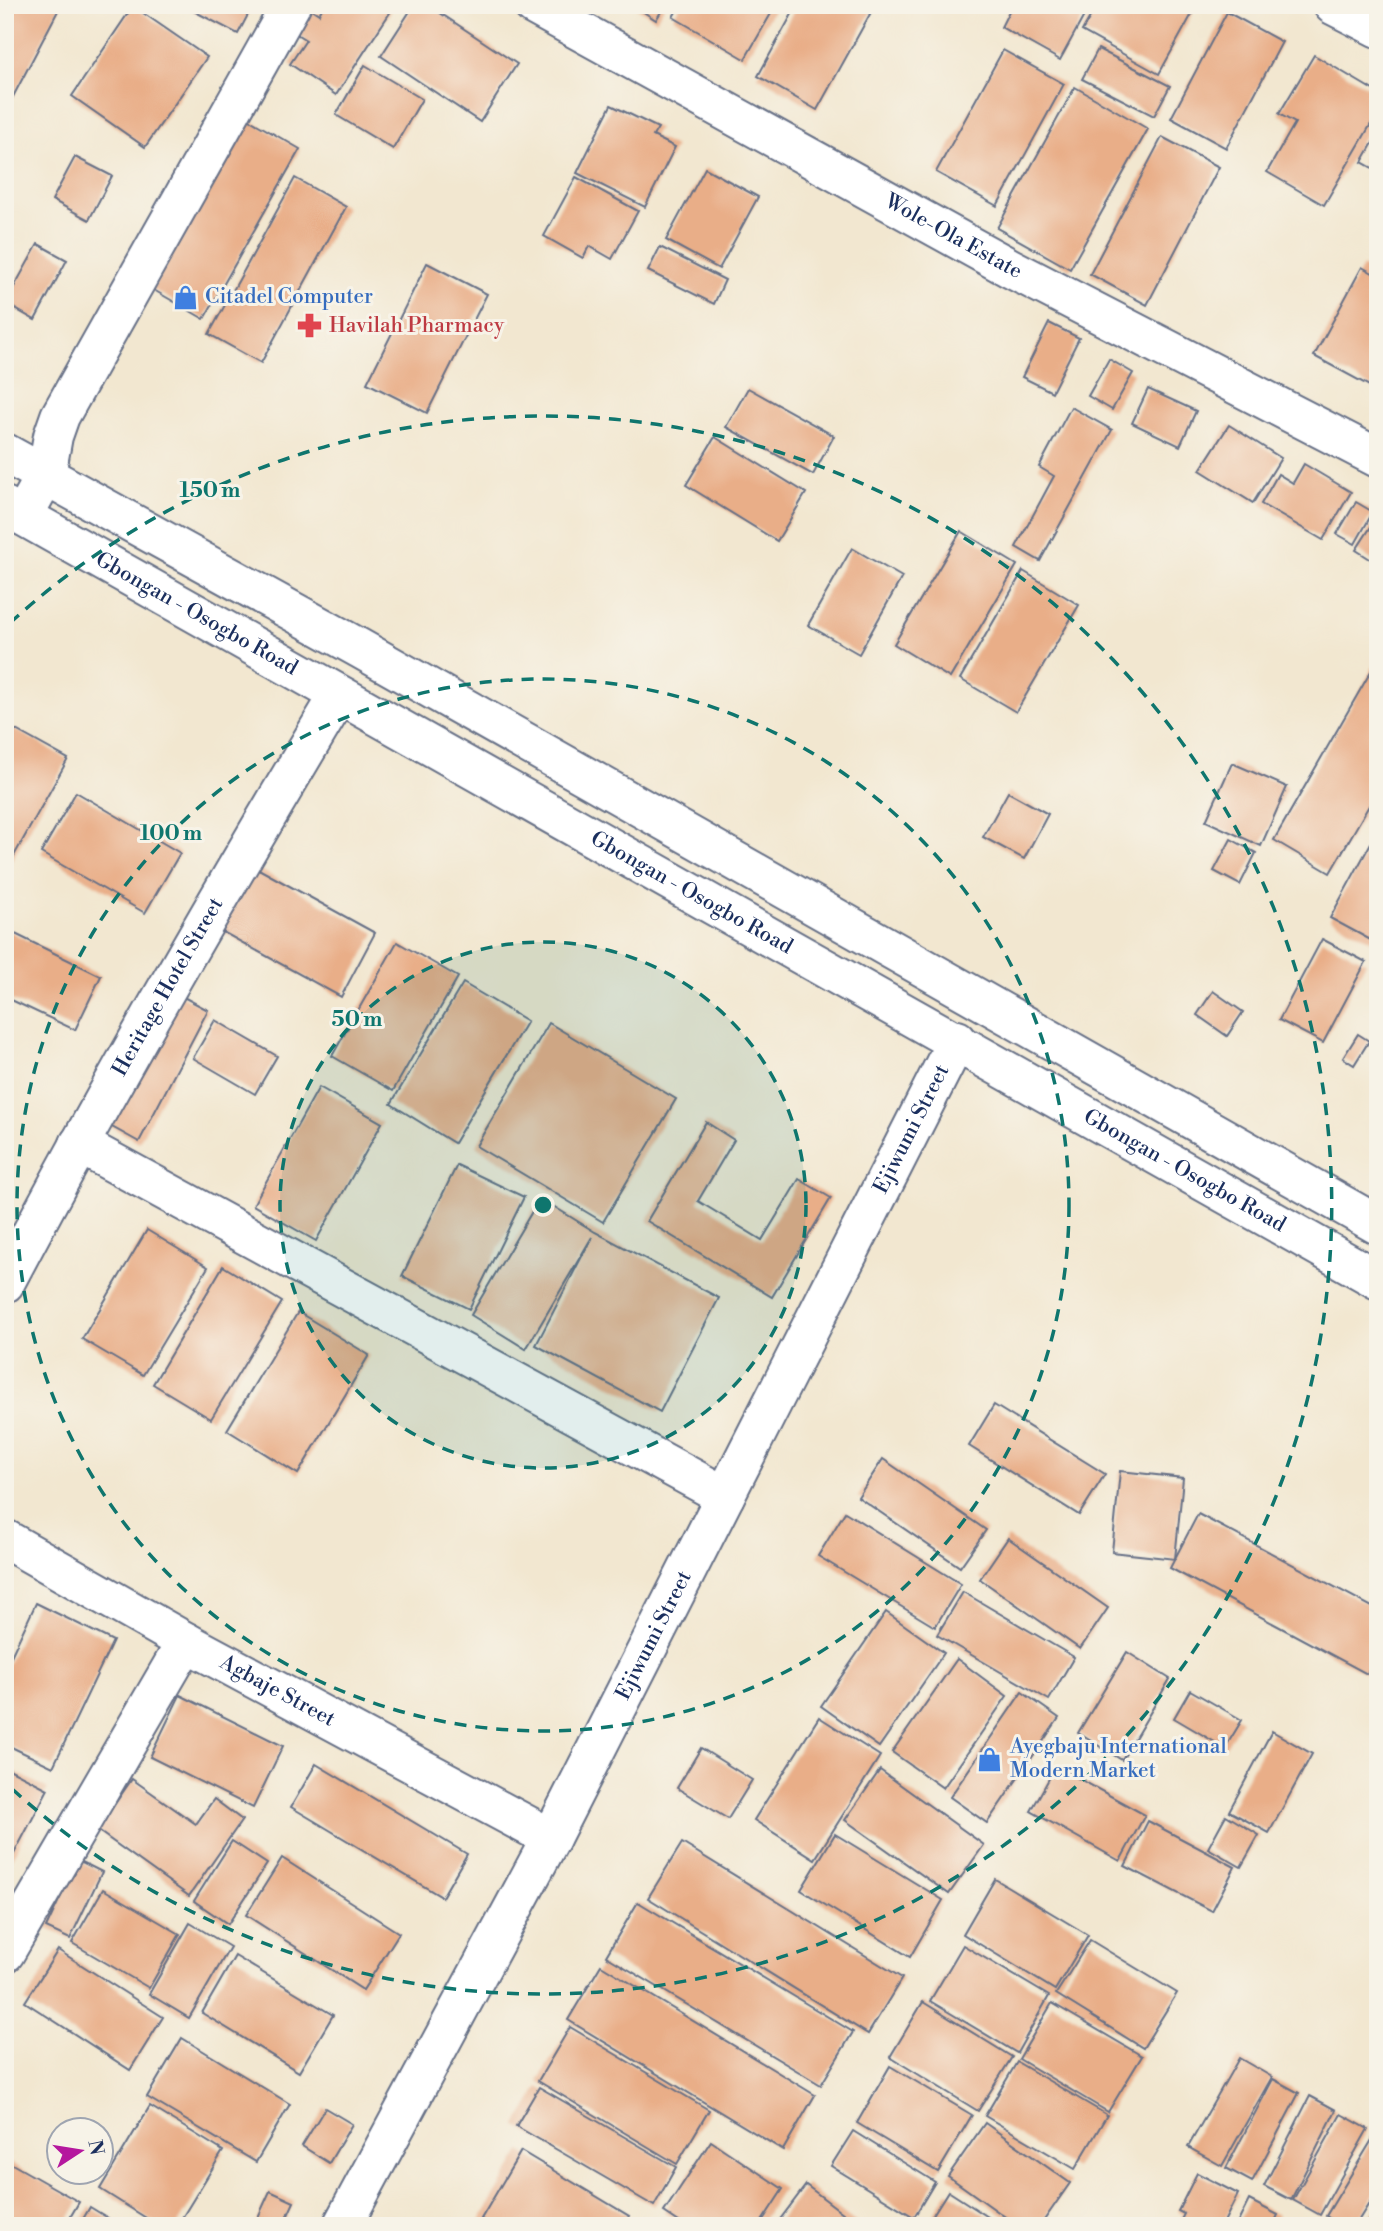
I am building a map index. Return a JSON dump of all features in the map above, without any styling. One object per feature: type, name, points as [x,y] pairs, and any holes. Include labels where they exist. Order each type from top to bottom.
[{"type":"street","points":[[14,511],[46,475],[53,436],[60,416],[291,5]]},
{"type":"street","name":"Wole-Ola Estate","points":[[533,5],[1010,268],[1378,458]]},
{"type":"street","points":[[1333,5],[1378,28]]},
{"type":"street","points":[[5,453],[464,707],[1378,1225]]},
{"type":"street","name":"Gbongan - Osogbo Road","points":[[14,511],[957,1040],[1378,1280]]},
{"type":"street","name":"Heritage Hotel Street","points":[[5,1283],[79,1144],[202,925],[339,695]]},
{"type":"street","name":"Ejiwumi Street","points":[[342,2226],[551,1838],[957,1040]]},
{"type":"street","points":[[79,1144],[725,1496]]},
{"type":"street","name":"Agbaje Street","points":[[5,1539],[186,1642],[551,1838]]},
{"type":"street","points":[[5,1953],[186,1642]]},
{"type":"building","points":[[5,5],[61,5],[5,112]]},
{"type":"building","points":[[182,5],[253,5],[238,34]]},
{"type":"building","points":[[305,5],[319,14],[324,5],[395,5],[336,95],[290,64],[306,40],[287,28]]},
{"type":"building","points":[[414,5],[428,5],[517,64],[480,122],[381,56]]},
{"type":"building","points":[[633,5],[665,5],[656,20]]},
{"type":"building","points":[[680,5],[776,5],[745,59],[673,17]]},
{"type":"building","points":[[797,5],[875,5],[817,110],[758,76]]},
{"type":"building","points":[[1012,5],[1090,5],[1060,60],[1001,27]]},
{"type":"building","points":[[1097,5],[1197,5],[1159,74],[1082,31]]},
{"type":"building","points":[[133,6],[207,57],[145,147],[72,96]]},
{"type":"building","points":[[1227,12],[1282,42],[1226,148],[1171,118]]},
{"type":"building","points":[[1098,49],[1170,86],[1154,116],[1082,79]]},
{"type":"building","points":[[1003,50],[1064,84],[997,206],[936,172]]},
{"type":"building","points":[[1314,55],[1378,93],[1378,112],[1324,205],[1267,172],[1295,123],[1279,114]]},
{"type":"building","points":[[365,65],[422,99],[393,149],[336,115]]},
{"type":"building","points":[[1075,87],[1148,129],[1070,269],[997,228]]},
{"type":"building","points":[[611,105],[658,128],[653,136],[675,147],[645,207],[577,173]]},
{"type":"building","points":[[248,119],[300,149],[204,319],[152,289]]},
{"type":"building","points":[[1378,134],[1378,171],[1362,162]]},
{"type":"building","points":[[1162,137],[1219,167],[1147,305],[1090,274]]},
{"type":"building","points":[[75,157],[112,176],[89,220],[52,200]]},
{"type":"building","points":[[705,168],[758,197],[719,269],[666,240]]},
{"type":"building","points":[[576,177],[638,211],[612,259],[589,246],[583,258],[544,236]]},
{"type":"building","points":[[295,178],[346,207],[261,363],[209,334]]},
{"type":"building","points":[[38,244],[67,260],[35,320],[5,303]]},
{"type":"building","points":[[660,247],[725,280],[714,304],[648,271]]},
{"type":"building","points":[[427,263],[487,294],[427,413],[367,383]]},
{"type":"building","points":[[1362,267],[1378,276],[1378,378],[1373,388],[1314,356]]},
{"type":"building","points":[[1049,323],[1079,338],[1052,392],[1022,377]]},
{"type":"building","points":[[1109,359],[1133,373],[1112,410],[1088,396]]},
{"type":"building","points":[[748,388],[834,436],[813,475],[726,427]]},
{"type":"building","points":[[1148,389],[1196,411],[1180,446],[1132,423]]},
{"type":"building","points":[[1071,407],[1112,430],[1040,561],[1016,547],[1054,476],[1039,467]]},
{"type":"building","points":[[1229,425],[1281,458],[1253,503],[1200,470]]},
{"type":"building","points":[[715,437],[806,493],[777,541],[686,485]]},
{"type":"building","points":[[1304,464],[1351,492],[1323,540],[1261,504],[1278,474],[1293,483]]},
{"type":"building","points":[[1356,502],[1373,512],[1355,544],[1337,534]]},
{"type":"building","points":[[1378,516],[1378,564],[1356,550]]},
{"type":"building","points":[[961,531],[1017,565],[950,678],[894,644]]},
{"type":"building","points":[[852,548],[902,577],[859,654],[808,625]]},
{"type":"building","points":[[1023,571],[1079,605],[1016,712],[960,679]]},
{"type":"building","points":[[1378,659],[1378,790],[1330,873],[1274,840]]},
{"type":"building","points":[[5,724],[68,759],[5,872]]},
{"type":"building","points":[[1232,763],[1287,787],[1261,846],[1206,821]]},
{"type":"building","points":[[76,792],[180,853],[145,913],[41,853]]},
{"type":"building","points":[[1008,792],[1048,814],[1024,859],[983,837]]},
{"type":"building","points":[[1378,830],[1378,944],[1330,918]]},
{"type":"building","points":[[1231,839],[1256,853],[1240,885],[1214,871]]},
{"type":"building","points":[[255,867],[375,933],[341,997],[221,931]]},
{"type":"building","points":[[5,929],[101,976],[75,1030],[5,997]]},
{"type":"building","points":[[1322,939],[1366,962],[1323,1043],[1279,1020]]},
{"type":"building","points":[[397,942],[458,977],[393,1091],[332,1056]]},
{"type":"building","points":[[463,983],[527,1021],[454,1143],[391,1104]]},
{"type":"building","points":[[172,991],[208,1010],[139,1142],[103,1122]]},
{"type":"building","points":[[1213,991],[1243,1012],[1227,1036],[1197,1015]]},
{"type":"building","points":[[215,1020],[277,1056],[255,1094],[193,1058]]},
{"type":"building","points":[[549,1023],[676,1099],[603,1222],[476,1146]]},
{"type":"building","points":[[1358,1034],[1369,1041],[1354,1065],[1343,1058]]},
{"type":"building","points":[[319,1087],[382,1123],[316,1241],[253,1205]]},
{"type":"building","points":[[706,1122],[734,1140],[698,1201],[762,1240],[799,1179],[831,1198],[772,1297],[647,1221]]},
{"type":"building","points":[[457,1165],[524,1197],[469,1309],[402,1276]]},
{"type":"building","points":[[540,1198],[595,1232],[719,1298],[660,1412],[536,1345],[592,1237],[526,1349],[471,1315]]},
{"type":"building","points":[[147,1230],[208,1267],[143,1375],[82,1339]]},
{"type":"building","points":[[223,1266],[282,1302],[211,1419],[153,1384]]},
{"type":"building","points":[[298,1312],[369,1355],[298,1474],[227,1430]]},
{"type":"building","points":[[994,1405],[1105,1474],[1079,1515],[969,1446]]},
{"type":"building","points":[[883,1459],[986,1530],[960,1567],[858,1497]]},
{"type":"building","points":[[1120,1471],[1183,1478],[1175,1559],[1112,1552]]},
{"type":"building","points":[[845,1512],[961,1584],[935,1627],[818,1556]]},
{"type":"building","points":[[1198,1514],[1378,1610],[1378,1654],[1367,1674],[1170,1568]]},
{"type":"building","points":[[1008,1538],[1108,1608],[1080,1649],[980,1579]]},
{"type":"building","points":[[963,1592],[1074,1657],[1049,1700],[937,1635]]},
{"type":"building","points":[[36,1603],[113,1641],[53,1767],[5,1744],[5,1669]]},
{"type":"building","points":[[886,1612],[944,1653],[879,1747],[821,1706]]},
{"type":"building","points":[[1127,1652],[1170,1679],[1122,1760],[1078,1733]]},
{"type":"building","points":[[957,1659],[1007,1696],[943,1788],[892,1752]]},
{"type":"building","points":[[1190,1690],[1242,1720],[1225,1748],[1174,1718]]},
{"type":"building","points":[[1022,1692],[1059,1718],[987,1823],[950,1797]]},
{"type":"building","points":[[180,1695],[283,1746],[253,1808],[150,1757]]},
{"type":"building","points":[[819,1717],[880,1756],[815,1859],[754,1820]]},
{"type":"building","points":[[1272,1731],[1312,1754],[1269,1833],[1229,1811]]},
{"type":"building","points":[[701,1748],[752,1780],[728,1819],[677,1788]]},
{"type":"building","points":[[316,1764],[467,1854],[442,1897],[291,1807]]},
{"type":"building","points":[[1056,1766],[1145,1815],[1120,1861],[1031,1811]]},
{"type":"building","points":[[5,1767],[48,1789],[5,1871]]},
{"type":"building","points":[[880,1770],[984,1845],[949,1894],[845,1820]]},
{"type":"building","points":[[132,1779],[196,1824],[214,1799],[242,1820],[189,1896],[97,1830]]},
{"type":"building","points":[[1226,1815],[1259,1835],[1241,1867],[1208,1848]]},
{"type":"building","points":[[1148,1821],[1235,1867],[1212,1911],[1125,1866]]},
{"type":"building","points":[[835,1834],[943,1900],[910,1957],[801,1890]]},
{"type":"building","points":[[232,1841],[267,1864],[228,1924],[194,1901]]},
{"type":"building","points":[[682,1843],[902,1978],[868,2034],[648,1898]]},
{"type":"building","points":[[282,1858],[399,1933],[363,1990],[246,1915]]},
{"type":"building","points":[[78,1860],[102,1872],[70,1939],[46,1928]]},
{"type":"building","points":[[995,1879],[1088,1935],[1055,1990],[963,1934]]},
{"type":"building","points":[[103,1889],[180,1934],[149,1988],[72,1943]]},
{"type":"building","points":[[638,1902],[853,2032],[821,2085],[606,1956]]},
{"type":"building","points":[[190,1923],[230,1947],[189,2018],[149,1994]]},
{"type":"building","points":[[1090,1940],[1177,1993],[1143,2048],[1056,1994]]},
{"type":"building","points":[[963,1945],[1049,1996],[1017,2053],[930,2001]]},
{"type":"building","points":[[58,1950],[163,2017],[130,2070],[25,2002]]},
{"type":"building","points":[[235,1956],[333,2015],[299,2072],[202,2013]]},
{"type":"building","points":[[601,1965],[815,2095],[783,2150],[568,2020]]},
{"type":"building","points":[[923,2002],[1012,2057],[978,2111],[890,2057]]},
{"type":"building","points":[[1052,2003],[1142,2056],[1108,2112],[1019,2059]]},
{"type":"building","points":[[570,2027],[709,2110],[677,2164],[538,2081]]},
{"type":"building","points":[[182,2038],[290,2104],[256,2162],[147,2097]]},
{"type":"building","points":[[1239,2058],[1272,2077],[1222,2166],[1188,2147]]},
{"type":"building","points":[[1017,2062],[1107,2115],[1075,2169],[985,2116]]},
{"type":"building","points":[[890,2066],[972,2115],[938,2172],[857,2123]]},
{"type":"building","points":[[1273,2079],[1299,2093],[1252,2182],[1226,2168]]},
{"type":"building","points":[[539,2087],[676,2167],[654,2206],[516,2126]]},
{"type":"building","points":[[1310,2096],[1336,2110],[1291,2200],[1264,2186]]},
{"type":"building","points":[[150,2106],[223,2151],[177,2226],[159,2226],[100,2189],[102,2186],[116,2186],[116,2162]]},
{"type":"building","points":[[325,2108],[352,2124],[329,2163],[302,2146]]},
{"type":"building","points":[[1341,2114],[1368,2129],[1320,2215],[1293,2200]]},
{"type":"building","points":[[985,2123],[1070,2183],[1040,2226],[1018,2226],[948,2176]]},
{"type":"building","points":[[1378,2130],[1378,2189],[1355,2226],[1342,2226],[1326,2216]]},
{"type":"building","points":[[853,2131],[935,2182],[914,2217],[831,2166]]},
{"type":"building","points":[[711,2141],[783,2189],[759,2226],[685,2226],[664,2212]]},
{"type":"building","points":[[521,2151],[629,2216],[624,2226],[493,2226],[481,2219]]},
{"type":"building","points":[[5,2160],[46,2183],[46,2186],[79,2202],[65,2226],[5,2226]]},
{"type":"building","points":[[1197,2173],[1238,2194],[1222,2226],[1178,2226],[1184,2214],[1178,2211]]},
{"type":"building","points":[[806,2185],[860,2226],[775,2226]]},
{"type":"building","points":[[270,2191],[294,2202],[283,2226],[254,2226]]},
{"type":"building","points":[[948,2191],[1002,2226],[926,2226]]},
{"type":"building","points":[[1249,2200],[1278,2215],[1273,2226],[1236,2226]]},
{"type":"building","points":[[1378,2205],[1378,2226],[1365,2226]]},
{"type":"building","points":[[90,2207],[121,2226],[79,2226]]},
{"type":"place","name":"Citadel Computer","points":[[185,297]]},
{"type":"place","name":"Havilah Pharmacy","points":[[309,326]]},
{"type":"place","name":"Ayegbaju International Modern Market","points":[[990,1759]]}]
